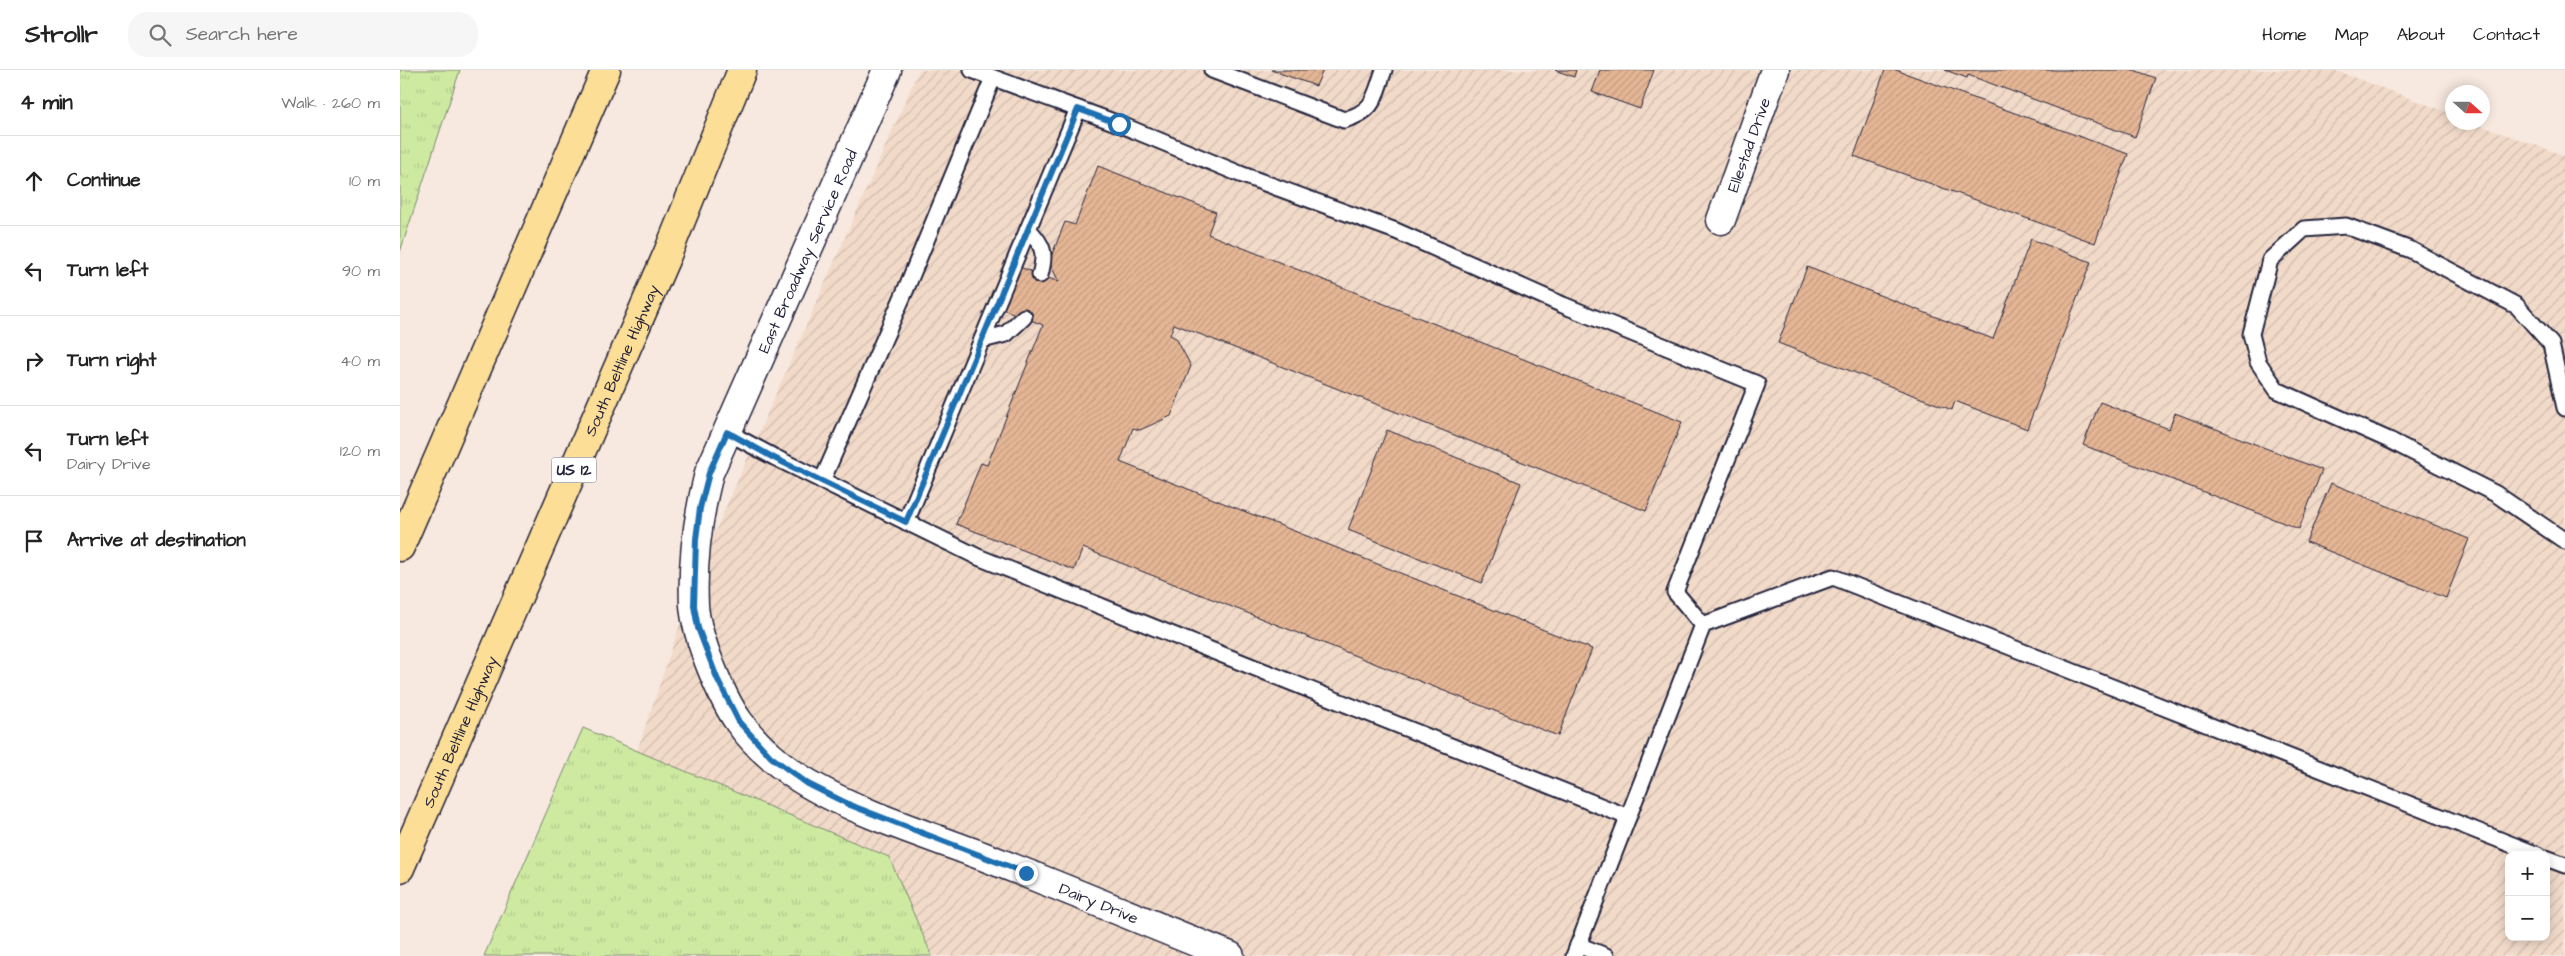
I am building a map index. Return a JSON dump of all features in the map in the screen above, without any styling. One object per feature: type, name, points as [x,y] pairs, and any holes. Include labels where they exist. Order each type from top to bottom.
[{"type":"highway","points":[[400,546],[606,70]]},
{"type":"highway","name":"South Beltline Highway","points":[[400,868],[668,256],[742,70]]},
{"type":"street","name":"East Broadway Service Road","points":[[727,432],[887,70]]},
{"type":"street","name":"Ellestad Drive","points":[[1721,220],[1775,70]]},
{"type":"street","name":"Dairy Drive","points":[[727,432],[709,473],[700,508],[696,539],[694,606],[698,628],[717,678],[739,722],[771,757],[808,784],[850,805],[1026,873],[1230,956]]},
{"type":"lane","points":[[972,70],[1078,109],[1240,174],[1396,231],[1563,305],[1757,384],[1675,592],[1703,625]]},
{"type":"lane","points":[[1212,70],[1344,120],[1362,115],[1371,105],[1384,70]]},
{"type":"lane","points":[[822,481],[906,289],[993,78]]},
{"type":"lane","points":[[906,522],[1078,109]]},
{"type":"lane","points":[[2565,408],[2551,344],[2517,306],[2411,250],[2346,226],[2313,228],[2304,229],[2270,260],[2251,334],[2258,362],[2277,390],[2389,440],[2496,494],[2565,541]]},
{"type":"lane","points":[[1028,229],[1040,242],[1044,259],[1040,275]]},
{"type":"lane","points":[[982,340],[1006,334],[1024,317]]},
{"type":"lane","points":[[727,432],[822,481],[978,557],[1628,817]]},
{"type":"lane","points":[[1606,956],[1576,950],[1703,625],[1833,577],[2528,851]]},
{"type":"lane","points":[[2550,859],[2565,865]]},
{"type":"shaded area","points":[[919,70],[2334,70],[2445,111],[2445,130],[2490,129],[2565,156],[2565,956],[932,956],[889,857],[637,751],[699,568]]},
{"type":"green space","points":[[400,70],[460,70],[400,252]]},
{"type":"green space","points":[[583,728],[889,857],[932,956],[484,956]]},
{"type":"building","points":[[1271,70],[1323,70],[1316,86]]},
{"type":"building","points":[[1555,70],[1576,70],[1574,77]]},
{"type":"building","points":[[1600,70],[1654,70],[1640,109],[1592,92]]},
{"type":"building","points":[[1885,70],[1896,70],[2128,154],[2095,243],[1854,156]]},
{"type":"building","points":[[1945,70],[2134,70],[2156,78],[2135,137],[1968,75],[1967,78]]},
{"type":"building","points":[[1098,166],[1216,212],[1208,234],[1682,422],[1646,511],[1174,324],[1170,335],[1176,338],[1191,366],[1171,416],[1140,430],[1133,428],[1120,462],[1592,649],[1558,736],[1083,548],[1074,570],[956,524],[981,463],[987,465],[1043,325],[1000,308],[1017,266],[1059,282],[1049,262],[1065,222],[1075,225]]},
{"type":"building","points":[[2031,239],[2091,262],[2027,429],[1955,401],[1952,410],[1778,343],[1807,267],[1993,339]]},
{"type":"building","points":[[2100,402],[2169,429],[2175,413],[2322,470],[2299,529],[2083,445]]},
{"type":"building","points":[[1387,430],[1521,483],[1482,583],[1348,530]]},
{"type":"building","points":[[2331,483],[2469,539],[2446,598],[2306,542]]},
{"type":"route","points":[[1026,873],[850,805],[808,784],[771,757],[739,722],[717,678],[698,628],[694,606],[696,539],[700,508],[709,473],[727,432],[774,458],[906,522],[1078,109],[1119,124]]}]
